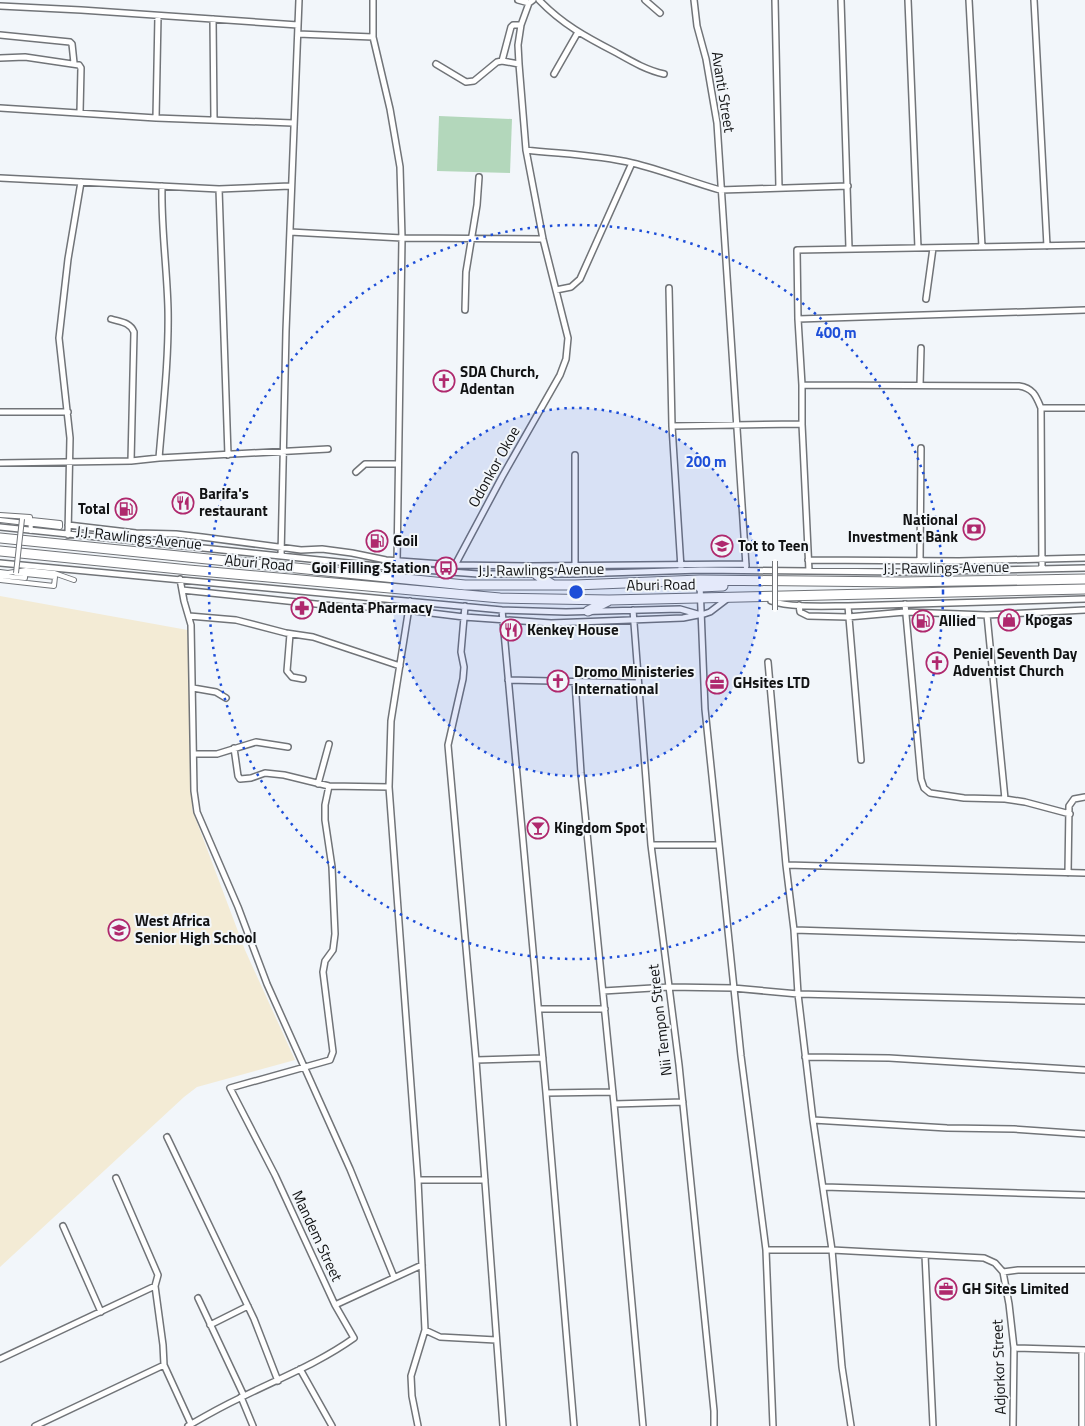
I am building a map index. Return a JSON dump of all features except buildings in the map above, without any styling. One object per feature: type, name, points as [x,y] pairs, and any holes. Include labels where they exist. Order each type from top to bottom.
[{"type":"highway","name":"J.J. Rawlings Avenue","points":[[0,538],[95,548],[258,559],[465,585],[700,584],[753,581],[1085,580]]},
{"type":"highway","points":[[95,548],[97,538]]},
{"type":"highway","name":"Aburi Road","points":[[0,551],[167,573],[466,596],[556,600],[1085,589]]},
{"type":"highway","points":[[901,572],[902,582]]},
{"type":"highway","points":[[536,575],[553,585]]},
{"type":"highway","points":[[588,611],[609,600]]},
{"type":"street","points":[[281,556],[282,452],[290,186],[299,0]]},
{"type":"street","points":[[373,0],[373,37],[390,109],[401,188],[402,238],[397,568]]},
{"type":"street","points":[[502,61],[511,27],[513,25],[520,25],[531,2],[518,0]]},
{"type":"street","points":[[539,0],[558,18],[578,32],[645,69],[664,74]]},
{"type":"street","points":[[645,0],[660,13]]},
{"type":"street","name":"Avanti Street","points":[[694,0],[696,26],[706,59],[717,123],[720,190],[747,567]]},
{"type":"street","points":[[775,0],[779,188]]},
{"type":"street","points":[[841,0],[849,248]]},
{"type":"street","points":[[908,0],[918,248]]},
{"type":"street","points":[[969,0],[982,247]]},
{"type":"street","points":[[1034,0],[1047,246]]},
{"type":"street","points":[[0,6],[298,24]]},
{"type":"street","points":[[156,118],[158,16]]},
{"type":"street","points":[[213,19],[214,120]]},
{"type":"street","name":"Odonkor Okoe","points":[[451,573],[502,477],[560,375],[566,359],[568,338],[543,239],[526,150],[518,45],[520,25]]},
{"type":"street","points":[[554,74],[578,32]]},
{"type":"street","points":[[298,34],[373,37]]},
{"type":"street","points":[[0,35],[70,42],[72,44],[74,63]]},
{"type":"street","points":[[0,58],[25,57],[74,63],[81,68],[80,112]]},
{"type":"street","points":[[436,64],[466,82],[474,81],[497,62],[519,64]]},
{"type":"street","points":[[0,108],[156,118],[293,123]]},
{"type":"street","points":[[526,150],[632,163],[670,173],[720,190],[848,186]]},
{"type":"street","points":[[556,290],[570,287],[580,279],[632,163]]},
{"type":"street","points":[[465,310],[466,272],[477,205],[479,177]]},
{"type":"street","points":[[0,178],[219,189],[290,186]]},
{"type":"street","points":[[68,535],[70,438],[59,338],[69,250],[82,182]]},
{"type":"street","points":[[159,458],[165,390],[168,309],[162,186]]},
{"type":"street","points":[[219,189],[228,455]]},
{"type":"street","points":[[290,232],[402,238],[543,239]]},
{"type":"street","points":[[809,571],[798,319],[797,250],[1085,245]]},
{"type":"street","points":[[926,299],[932,248]]},
{"type":"street","points":[[669,288],[672,426],[681,567]]},
{"type":"street","points":[[798,319],[1085,310]]},
{"type":"street","points":[[111,319],[127,323],[132,326],[134,332],[131,461]]},
{"type":"street","points":[[920,386],[921,348]]},
{"type":"street","points":[[802,385],[1024,386],[1033,392],[1041,408],[1042,569]]},
{"type":"street","points":[[1041,408],[1085,408]]},
{"type":"street","points":[[0,412],[68,412]]},
{"type":"street","points":[[672,426],[802,424]]},
{"type":"street","points":[[920,561],[921,448]]},
{"type":"street","points":[[0,463],[131,461],[328,449]]},
{"type":"street","points":[[574,574],[575,455]]},
{"type":"street","points":[[356,472],[365,464],[398,464]]},
{"type":"street","points":[[0,514],[30,517],[31,531]]},
{"type":"street","points":[[0,520],[60,526],[60,523],[22,519],[16,573],[55,577],[54,586],[0,578]]},
{"type":"street","points":[[68,525],[136,533],[194,536],[301,550],[332,550],[397,561],[455,565],[747,567],[809,571],[901,572],[1085,568]]},
{"type":"street","points":[[0,528],[97,538],[258,559],[281,556],[451,573],[536,575],[681,567]]},
{"type":"street","points":[[808,560],[920,561],[1085,558]]},
{"type":"street","points":[[998,560],[998,570]]},
{"type":"street","points":[[776,561],[776,610]]},
{"type":"street","points":[[0,563],[54,573],[74,580]]},
{"type":"street","points":[[0,578],[25,578],[26,568]]},
{"type":"street","points":[[0,572],[8,573],[26,568],[167,573],[180,580],[502,610],[680,609],[701,615]]},
{"type":"street","points":[[180,580],[189,616],[193,688],[195,804],[197,812],[238,907],[268,984],[350,1169],[394,1277]]},
{"type":"street","points":[[700,584],[706,709],[733,988],[766,1250],[773,1426]]},
{"type":"street","points":[[182,590],[344,608],[409,609],[464,617],[551,623],[683,618],[710,612],[730,597]]},
{"type":"street","points":[[759,596],[778,603],[848,606],[1085,599]]},
{"type":"street","points":[[1050,600],[1050,612]]},
{"type":"street","points":[[410,601],[391,720],[389,788],[418,1180],[422,1265],[424,1330],[411,1376],[412,1396],[418,1426]]},
{"type":"street","points":[[905,604],[921,779],[924,788],[930,793],[964,798],[1005,799],[1025,802],[1070,814]]},
{"type":"street","points":[[798,605],[800,612],[808,616],[848,617],[905,612],[987,615],[1085,610]]},
{"type":"street","points":[[465,606],[461,652],[464,667],[463,679],[448,745],[476,1060],[503,1426]]},
{"type":"street","points":[[848,606],[861,760]]},
{"type":"street","points":[[502,610],[539,1009],[574,1426]]},
{"type":"street","name":"Nii Tempon Street","points":[[633,610],[651,845],[683,1102],[714,1426]]},
{"type":"street","points":[[987,615],[1005,799]]},
{"type":"street","points":[[189,616],[236,620],[290,634],[313,637],[400,666]]},
{"type":"street","points":[[290,634],[287,671],[292,677],[303,679]]},
{"type":"street","points":[[768,662],[805,1058],[824,1187],[832,1250],[842,1367],[852,1426]]},
{"type":"street","points":[[508,680],[638,683]]},
{"type":"street","points":[[575,681],[581,773],[613,1092],[643,1426]]},
{"type":"street","points":[[193,688],[216,692],[226,698]]},
{"type":"street","points":[[194,754],[217,754],[256,742],[288,747]]},
{"type":"street","points":[[318,784],[329,744]]},
{"type":"street","points":[[234,748],[240,779],[265,773],[284,775],[329,786],[389,788]]},
{"type":"street","points":[[305,1067],[330,1060],[333,1052],[324,972],[325,961],[333,950],[335,934],[332,866],[325,820],[329,786]]},
{"type":"street","points":[[1068,872],[1070,802],[1079,797],[1085,798]]},
{"type":"street","points":[[651,845],[719,845]]},
{"type":"street","points":[[786,865],[1085,873]]},
{"type":"street","points":[[794,930],[1085,939]]},
{"type":"street","points":[[603,991],[669,987],[733,988],[798,994],[1085,1001]]},
{"type":"street","points":[[539,1009],[605,1009]]},
{"type":"street","points":[[476,1060],[543,1058]]},
{"type":"street","points":[[805,1058],[889,1058],[1085,1070]]},
{"type":"street","name":"Mandem Street","points":[[300,1369],[354,1338],[336,1305],[275,1175],[230,1088],[305,1067]]},
{"type":"street","points":[[546,1092],[613,1092]]},
{"type":"street","points":[[614,1104],[683,1102]]},
{"type":"street","points":[[813,1120],[1085,1134]]},
{"type":"street","points":[[167,1137],[248,1306],[278,1381]]},
{"type":"street","points":[[116,1178],[158,1275],[155,1286],[164,1345],[164,1365],[189,1425],[242,1396],[278,1381],[300,1369],[332,1426]]},
{"type":"street","points":[[418,1180],[485,1180]]},
{"type":"street","points":[[824,1187],[1085,1194]]},
{"type":"street","points":[[63,1226],[101,1312]]},
{"type":"street","points":[[766,1250],[832,1250],[984,1258],[995,1263],[1003,1272],[1018,1270],[1085,1270]]},
{"type":"street","points":[[925,1256],[933,1426]]},
{"type":"street","points":[[336,1305],[422,1265]]},
{"type":"street","name":"Adjorkor Street","points":[[1003,1272],[1014,1348],[1013,1426]]},
{"type":"street","points":[[0,1359],[155,1286]]},
{"type":"street","points":[[198,1298],[242,1396],[253,1426]]},
{"type":"street","points":[[210,1325],[248,1306]]},
{"type":"street","points":[[424,1330],[440,1337],[496,1340]]},
{"type":"street","points":[[1014,1348],[1083,1350],[1082,1426]]},
{"type":"street","points":[[35,1426],[164,1365]]},
{"type":"shaded area","name":"West Africa Senior High School","points":[[0,596],[193,631],[192,809],[245,950],[295,1060],[197,1087],[0,1267]]},
{"type":"green space","points":[[439,116],[512,119],[510,173],[437,171]]},
{"type":"place","name":"SDA Church, Adentan","points":[[444,381]]},
{"type":"place","name":"Barifa's restaurant","points":[[183,503]]},
{"type":"place","name":"Total","points":[[126,509]]},
{"type":"place","name":"National Investment Bank","points":[[974,529]]},
{"type":"place","name":"Goil","points":[[377,541]]},
{"type":"place","name":"Tot to Teen","points":[[722,546]]},
{"type":"place","name":"Goil Filling Station","points":[[446,568]]},
{"type":"place","name":"Adenta Pharmacy","points":[[302,608]]},
{"type":"place","name":"Kpogas","points":[[1009,620]]},
{"type":"place","name":"Allied","points":[[923,621]]},
{"type":"place","name":"Kenkey House","points":[[511,630]]},
{"type":"place","name":"Peniel Seventh Day Adventist Church","points":[[937,663]]},
{"type":"place","name":"Dromo Ministeries International","points":[[558,681]]},
{"type":"place","name":"GHsites LTD","points":[[717,683]]},
{"type":"place","name":"Kingdom Spot","points":[[538,828]]},
{"type":"place","name":"West Africa Senior High School","points":[[119,930]]},
{"type":"place","name":"GH Sites Limited","points":[[946,1289]]}]
